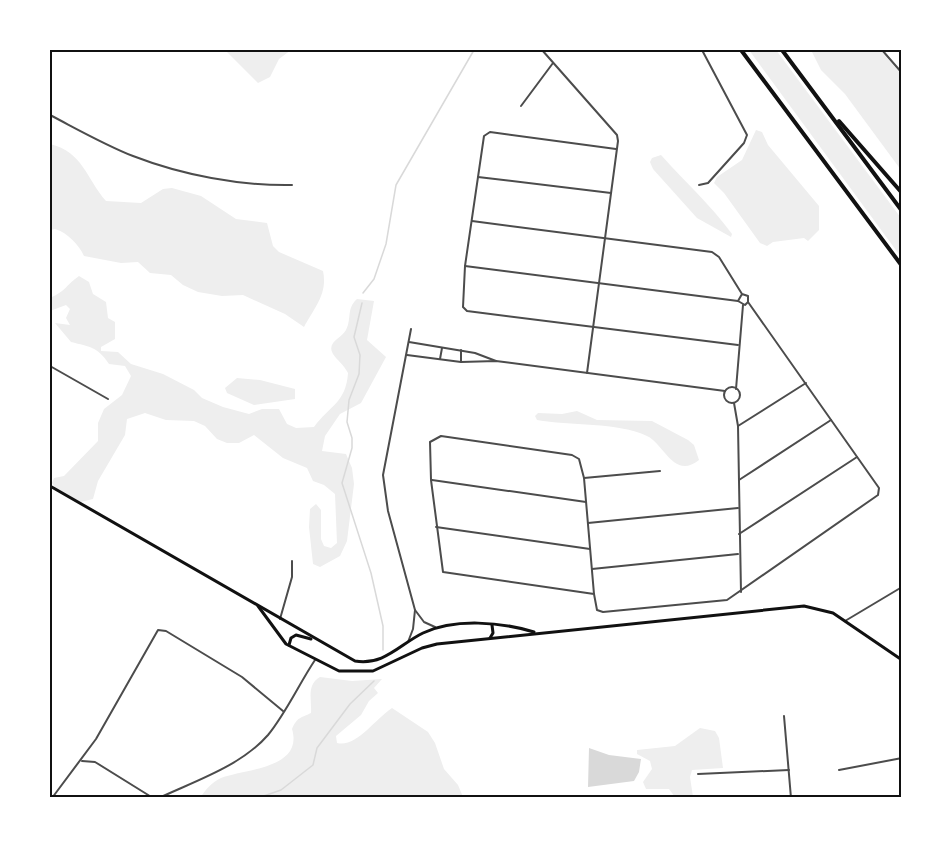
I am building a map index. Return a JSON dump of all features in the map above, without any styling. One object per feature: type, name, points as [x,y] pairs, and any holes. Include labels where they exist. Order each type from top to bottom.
[{"type":"highway","points":[[741,50],[902,266]]},
{"type":"highway","points":[[782,50],[902,211]]},
{"type":"highway","points":[[828,111],[902,193]]},
{"type":"main road","points":[[50,486],[346,657],[363,662],[375,661],[394,653],[422,634],[438,628],[491,624],[534,632]]},
{"type":"main road","points":[[258,606],[280,639],[289,646],[339,671],[373,671],[427,646],[534,632],[804,606],[826,610],[902,660]]},
{"type":"main road","points":[[489,639],[493,633],[491,624]]},
{"type":"main road","points":[[289,646],[290,640],[296,635],[312,638]]},
{"type":"street","points":[[542,50],[617,135],[606,238],[587,373]]},
{"type":"street","points":[[699,185],[708,183],[744,143],[747,135],[702,50]]},
{"type":"street","points":[[882,50],[902,73]]},
{"type":"street","points":[[521,106],[553,63]]},
{"type":"street","points":[[50,115],[133,156],[173,168],[250,183],[292,185]]},
{"type":"street","points":[[616,149],[490,132],[484,136],[465,266],[463,307],[467,311],[738,345]]},
{"type":"street","points":[[478,177],[611,193]]},
{"type":"street","points":[[472,221],[712,252],[719,257],[742,294],[748,296],[748,302],[879,488],[878,495],[727,600],[603,612],[597,610],[594,594],[584,478],[582,464],[576,456],[441,436],[432,439],[429,446],[431,480],[440,566],[447,574],[594,594]]},
{"type":"street","points":[[465,266],[738,301],[743,305]]},
{"type":"street","points":[[738,301],[742,294]]},
{"type":"street","points":[[743,305],[748,302]]},
{"type":"street","points":[[734,403],[740,396],[736,388],[743,305]]},
{"type":"street","points":[[408,644],[413,630],[415,610],[388,511],[383,476],[384,459],[411,329]]},
{"type":"street","points":[[409,342],[475,353],[496,361]]},
{"type":"street","points":[[440,359],[441,347]]},
{"type":"street","points":[[461,350],[461,362]]},
{"type":"street","points":[[475,353],[475,362]]},
{"type":"street","points":[[407,355],[461,362],[496,361],[725,391],[736,388]]},
{"type":"street","points":[[50,366],[108,399]]},
{"type":"street","points":[[738,426],[806,382]]},
{"type":"street","points":[[725,391],[725,400],[734,403]]},
{"type":"street","points":[[734,403],[738,426],[741,592]]},
{"type":"street","points":[[739,480],[831,420]]},
{"type":"street","points":[[739,534],[857,457]]},
{"type":"street","points":[[584,478],[660,471]]},
{"type":"street","points":[[431,480],[586,502]]},
{"type":"street","points":[[588,523],[738,508]]},
{"type":"street","points":[[436,527],[590,549]]},
{"type":"street","points":[[592,569],[739,554]]},
{"type":"street","points":[[280,619],[292,577],[292,561]]},
{"type":"street","points":[[845,621],[902,588]]},
{"type":"street","points":[[415,610],[424,622],[438,628]]},
{"type":"street","points":[[52,798],[82,761],[158,630],[166,631],[223,664],[283,711]]},
{"type":"street","points":[[159,798],[245,754],[268,734],[315,660]]},
{"type":"street","points":[[784,716],[791,798]]},
{"type":"street","points":[[839,770],[902,758]]},
{"type":"street","points":[[82,761],[94,762],[153,798]]},
{"type":"street","points":[[698,774],[789,770]]},
{"type":"shaded area","points":[[225,50],[291,50],[279,59],[270,77],[258,83]]},
{"type":"shaded area","points":[[749,50],[776,50],[901,218],[901,257]]},
{"type":"shaded area","points":[[811,50],[880,50],[901,74],[901,170],[845,94],[821,70]]},
{"type":"shaded area","points":[[756,130],[762,132],[768,145],[819,206],[819,230],[808,241],[804,238],[773,242],[767,246],[760,243],[724,193],[714,183],[717,177],[742,160]]},
{"type":"shaded area","points":[[50,144],[70,153],[77,159],[106,201],[141,203],[163,189],[172,188],[201,196],[236,219],[267,223],[273,246],[279,252],[323,271],[322,294],[304,327],[285,314],[243,295],[222,296],[198,292],[183,285],[171,275],[150,273],[138,262],[121,263],[84,256],[69,236],[55,229],[50,230]]},
{"type":"shaded area","points":[[661,155],[715,213],[732,234],[731,237],[697,218],[653,169],[650,162],[652,158]]},
{"type":"shaded area","points":[[79,276],[89,282],[93,294],[106,302],[108,318],[115,322],[115,339],[101,347],[101,351],[118,352],[131,364],[163,374],[194,390],[202,398],[223,407],[249,414],[262,409],[279,409],[287,424],[296,428],[314,427],[340,398],[347,383],[348,373],[331,350],[333,343],[346,330],[351,306],[357,299],[374,301],[367,340],[386,357],[361,403],[340,414],[325,436],[322,451],[346,454],[352,468],[354,484],[347,541],[340,556],[320,567],[313,564],[309,527],[310,509],[316,504],[321,510],[321,539],[324,546],[331,548],[337,543],[335,494],[324,485],[313,481],[307,468],[283,458],[254,435],[239,443],[227,443],[217,439],[205,426],[194,421],[166,420],[145,413],[127,419],[125,435],[98,481],[93,499],[81,502],[56,489],[52,483],[54,478],[64,476],[98,441],[98,423],[104,409],[122,395],[131,376],[125,366],[109,364],[97,350],[71,342],[55,323],[70,325],[66,318],[70,309],[66,305],[50,311],[50,298]]},
{"type":"shaded area","points":[[237,378],[260,380],[295,389],[295,399],[254,405],[227,393],[225,388]]},
{"type":"shaded area","points":[[577,411],[597,420],[652,421],[688,440],[694,445],[699,460],[683,466],[670,458],[647,436],[622,428],[550,422],[537,420],[535,416],[538,413],[562,414]]},
{"type":"shaded area","points":[[320,677],[352,681],[382,679],[374,688],[378,693],[369,701],[361,715],[336,736],[337,743],[351,741],[358,737],[392,708],[428,732],[435,743],[444,769],[458,785],[463,797],[201,797],[209,786],[221,778],[270,765],[281,760],[289,752],[293,742],[292,729],[298,720],[311,713],[311,688]]},
{"type":"shaded area","points":[[700,728],[715,731],[719,738],[723,768],[692,770],[690,777],[693,797],[675,797],[669,789],[646,789],[643,782],[652,769],[650,761],[637,754],[637,750],[675,746]]},
{"type":"shaded area","points":[[589,748],[609,755],[641,759],[639,772],[634,781],[588,787]]},
{"type":"waterway","points":[[363,293],[374,279],[386,244],[396,185],[474,50]]},
{"type":"waterway","points":[[362,303],[354,337],[360,355],[359,374],[349,400],[347,422],[352,438],[352,448],[342,483],[371,573],[383,626],[383,650]]},
{"type":"waterway","points":[[258,798],[281,790],[313,765],[317,748],[350,704],[374,681]]}]
